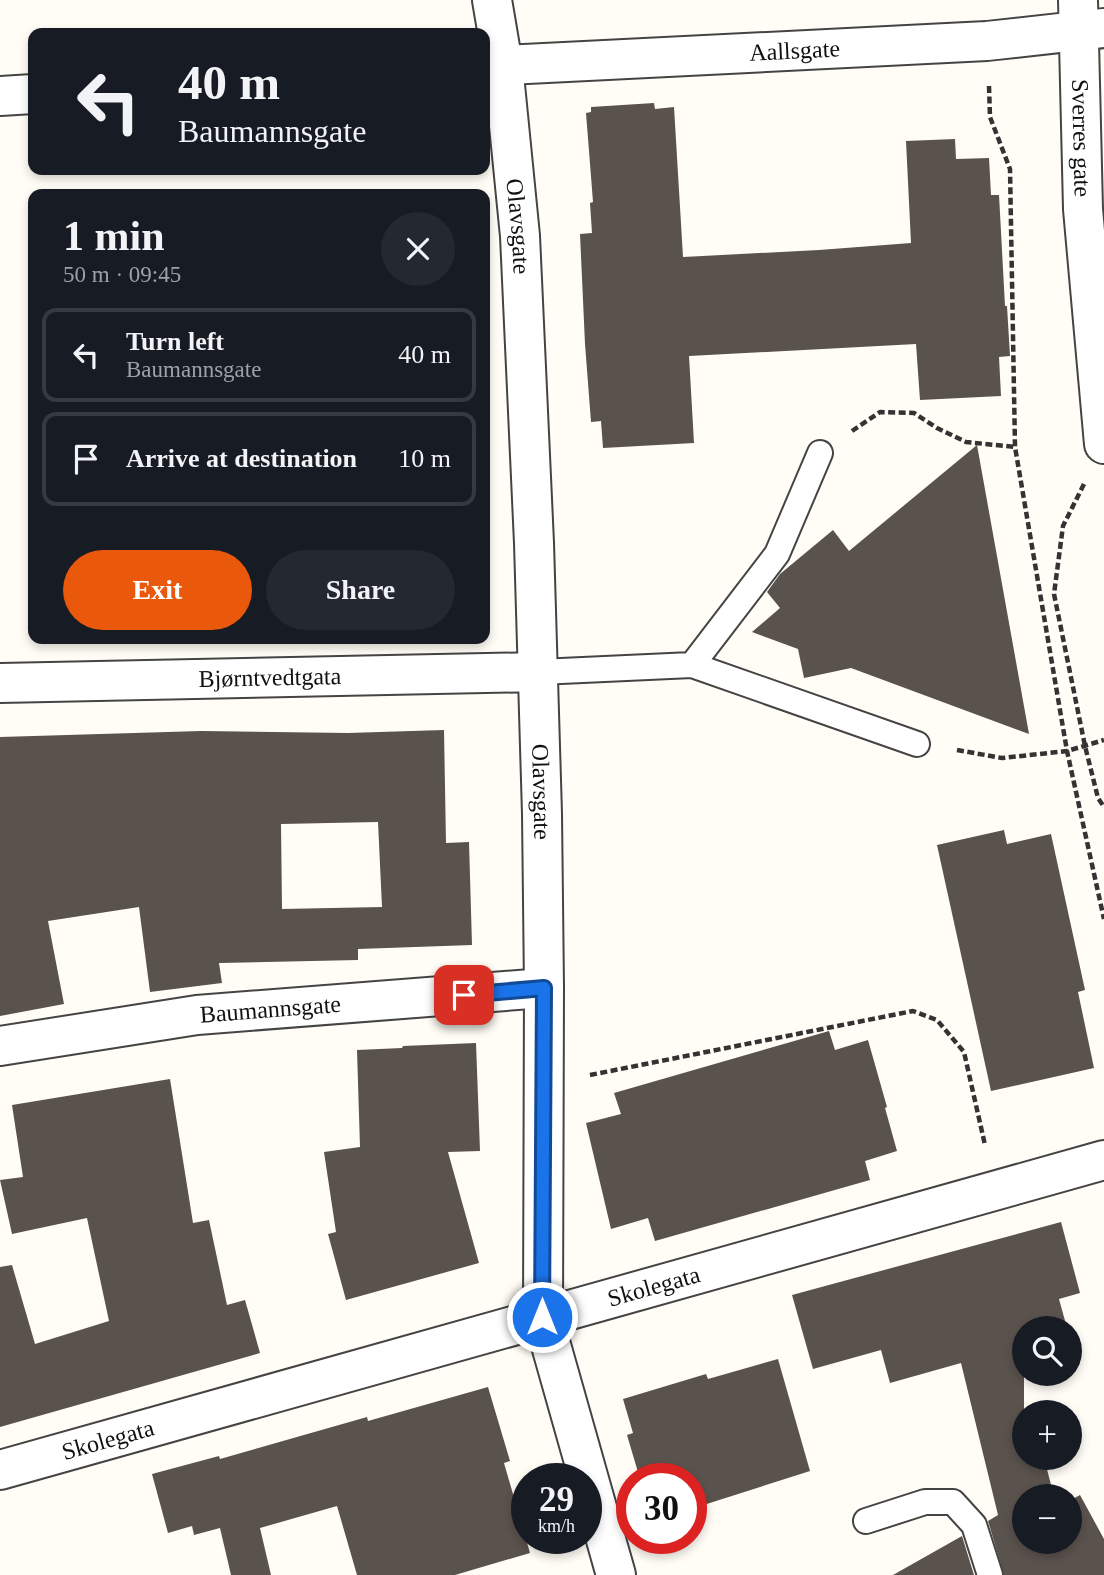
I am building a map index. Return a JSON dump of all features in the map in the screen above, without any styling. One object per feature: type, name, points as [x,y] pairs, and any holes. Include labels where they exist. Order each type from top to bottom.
[{"type":"street","name":"Olavsgate","points":[[492,0],[494,66],[520,236],[539,672],[544,988],[542,1317],[616,1575]]},
{"type":"street","name":"Aallsgate","points":[[494,66],[987,41],[1087,20]]},
{"type":"street","name":"Sverres gate","points":[[1087,20],[1083,209],[1104,443]]},
{"type":"street","points":[[0,96],[28,94]]},
{"type":"street","name":"Bjørntvedtgata","points":[[0,683],[539,672]]},
{"type":"street","name":"Baumannsgate","points":[[0,1046],[197,1015],[544,988]]},
{"type":"street","name":"Skolegata","points":[[0,1470],[1104,1160]]},
{"type":"lane","points":[[692,665],[777,554],[820,453]]},
{"type":"lane","points":[[539,672],[692,665],[916,744]]},
{"type":"lane","points":[[866,1521],[925,1502],[953,1502],[974,1525],[990,1575]]},
{"type":"path","points":[[987,41],[990,117],[1010,169],[1016,447],[1067,751],[1104,919]]},
{"type":"path","points":[[820,453],[880,412],[914,413],[966,442],[1016,447]]},
{"type":"path","points":[[1104,443],[1063,526],[1054,594],[1085,746],[1098,798],[1104,807]]},
{"type":"path","points":[[916,744],[1002,758],[1067,751],[1104,740]]},
{"type":"path","points":[[544,1084],[913,1011],[937,1020],[964,1052],[995,1191]]},
{"type":"building","points":[[654,103],[655,109],[674,107],[683,257],[911,243],[906,141],[955,139],[956,159],[989,158],[991,195],[999,195],[1010,356],[999,357],[1001,396],[920,400],[916,344],[689,356],[694,443],[603,448],[601,421],[591,422],[585,344],[580,234],[592,233],[590,203],[593,202],[586,113],[591,112],[591,107]]},
{"type":"building","points":[[977,445],[1029,734],[851,668],[804,678],[798,649],[752,632],[780,608],[767,592],[780,574],[833,530],[849,551]]},
{"type":"building","points":[[444,730],[446,843],[469,842],[472,945],[358,949],[358,960],[219,963],[222,983],[150,992],[139,907],[48,921],[64,1004],[0,1016],[0,737],[201,731],[348,733]],"holes":[[[378,822],[382,907],[282,909],[281,824]]]},
{"type":"building","points":[[1004,830],[1007,844],[1051,834],[1085,990],[1078,992],[1094,1068],[991,1091],[937,845]]},
{"type":"building","points":[[829,1031],[835,1050],[868,1040],[887,1107],[885,1108],[897,1151],[865,1161],[870,1180],[655,1241],[648,1218],[611,1229],[586,1123],[621,1114],[614,1093]]},
{"type":"building","points":[[476,1043],[480,1151],[448,1152],[479,1263],[346,1300],[328,1234],[336,1232],[324,1152],[360,1147],[357,1050]]},
{"type":"building","points":[[170,1079],[193,1223],[209,1220],[227,1305],[245,1300],[260,1353],[0,1427],[0,1267],[12,1265],[35,1344],[109,1321],[87,1218],[12,1234],[0,1180],[23,1177],[12,1105]]},
{"type":"building","points":[[1061,1222],[1080,1293],[1059,1299],[1064,1316],[1012,1316],[1012,1386],[1024,1386],[1024,1400],[1012,1400],[1012,1470],[1047,1470],[1051,1484],[1012,1484],[1012,1554],[1082,1554],[1082,1499],[1104,1539],[1104,1575],[1004,1575],[988,1521],[998,1515],[961,1363],[890,1383],[881,1350],[813,1369],[792,1295]]},
{"type":"building","points":[[778,1359],[810,1471],[707,1504],[707,1463],[635,1463],[627,1435],[633,1433],[623,1399],[706,1374],[708,1379]]},
{"type":"building","points":[[488,1387],[510,1461],[504,1463],[511,1487],[511,1554],[527,1554],[455,1575],[357,1575],[337,1506],[260,1528],[271,1575],[231,1575],[220,1528],[194,1535],[192,1526],[168,1533],[152,1474],[219,1456],[220,1459],[367,1417],[368,1421]]},
{"type":"building","points":[[962,1536],[974,1575],[893,1575]]},
{"type":"route","points":[[464,995],[544,988],[542,1317]]}]
